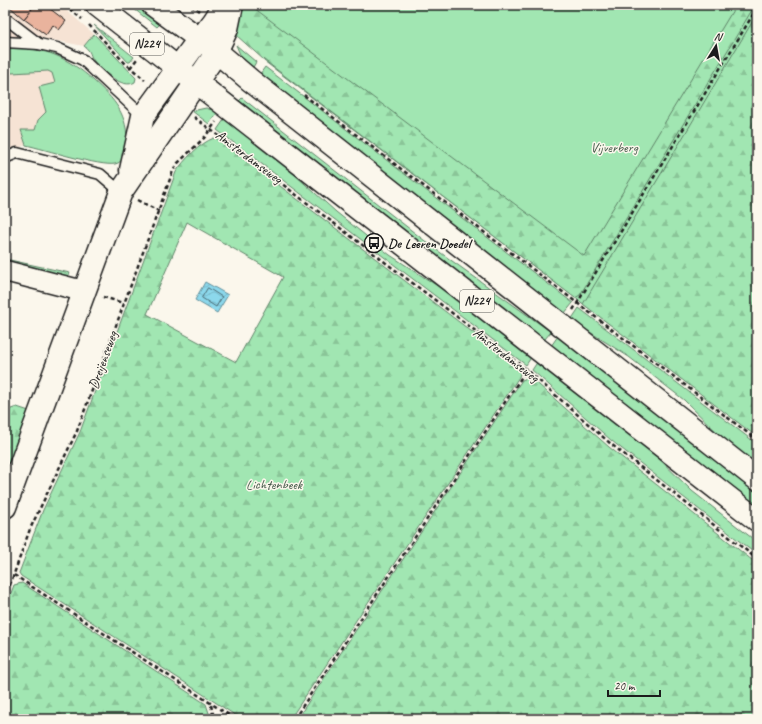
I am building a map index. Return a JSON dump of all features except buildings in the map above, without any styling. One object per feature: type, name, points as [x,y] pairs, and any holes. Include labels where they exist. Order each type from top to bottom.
[{"type":"main road","name":"Amsterdamseweg","points":[[97,5],[757,520]]},
{"type":"main road","name":"N224","points":[[153,5],[217,52],[250,80],[757,479]]},
{"type":"main road","points":[[5,507],[83,291],[125,186],[143,116],[177,67],[199,39]]},
{"type":"main road","points":[[125,186],[217,52]]},
{"type":"street","points":[[199,39],[223,5]]},
{"type":"street","points":[[217,52],[228,29],[233,5]]},
{"type":"street","points":[[5,272],[83,291]]},
{"type":"lane","points":[[5,18],[39,44]]},
{"type":"lane","points":[[5,42],[39,44],[57,48],[83,60],[161,133]]},
{"type":"lane","points":[[5,158],[17,154],[100,174],[125,186]]},
{"type":"path","points":[[64,5],[86,23],[134,72],[160,91]]},
{"type":"path","points":[[299,92],[757,440]]},
{"type":"path","name":"Amsterdamseweg","points":[[180,106],[527,370],[611,444],[757,559]]},
{"type":"path","name":"Dreijenseweg","points":[[5,598],[30,529],[77,431],[163,201],[169,179],[178,163],[204,138],[211,129]]},
{"type":"path","points":[[365,247],[370,241]]},
{"type":"path","points":[[14,575],[235,719]]},
{"type":"path","points":[[211,704],[214,719]]},
{"type":"shaded area","points":[[5,5],[60,5],[94,34],[84,46],[42,38],[5,37]]},
{"type":"shaded area","points":[[5,71],[12,73],[48,71],[52,73],[55,83],[46,112],[38,120],[35,130],[21,130],[26,145],[5,152]]},
{"type":"green space","points":[[129,5],[138,5],[161,23],[157,27]]},
{"type":"green space","points":[[239,5],[250,5],[584,256],[736,5],[755,5],[580,295],[575,298],[264,60],[236,35]]},
{"type":"green space","name":"Vijverberg","points":[[240,5],[757,5],[757,436],[264,61]]},
{"type":"green space","points":[[757,14],[757,437],[583,304]]},
{"type":"green space","points":[[94,25],[134,57],[130,62],[128,62]]},
{"type":"green space","points":[[94,34],[136,78],[135,82],[125,84],[119,82],[102,70],[94,61],[84,46]]},
{"type":"green space","points":[[236,45],[256,62],[252,69],[242,59]]},
{"type":"green space","points":[[16,47],[46,52],[60,57],[84,73],[108,94],[119,108],[127,134],[125,154],[121,161],[115,164],[98,163],[26,145],[21,130],[35,130],[38,120],[46,112],[39,87],[55,83],[52,73],[48,71],[12,73],[5,71],[5,49]]},
{"type":"green space","points":[[265,67],[573,303],[564,314],[260,74]]},
{"type":"green space","points":[[242,98],[434,248],[551,332],[544,340],[238,102]]},
{"type":"green space","points":[[206,108],[218,112],[209,124],[192,111]]},
{"type":"green space","points":[[226,117],[273,155],[336,212],[390,255],[456,298],[532,356],[526,365],[217,130]]},
{"type":"green space","name":"Lichtenbeek","points":[[214,138],[218,139],[521,369],[519,377],[290,719],[241,719],[21,576],[19,573],[43,510],[80,432],[176,172],[193,152]],"holes":[[[187,222],[283,277],[236,362],[147,314]]]},
{"type":"green space","points":[[5,259],[70,273],[67,278],[5,265]]},
{"type":"green space","points":[[579,308],[757,444],[757,467],[735,450],[684,400],[629,357],[571,320]]},
{"type":"green space","points":[[558,336],[757,490],[757,508],[551,346]]},
{"type":"green space","points":[[538,361],[642,442],[692,491],[757,542],[757,555],[612,441],[532,370]]},
{"type":"green space","points":[[530,377],[609,447],[757,564],[757,719],[297,719],[522,380]]},
{"type":"green space","points":[[17,407],[32,412],[5,483],[5,411]]},
{"type":"green space","points":[[22,583],[206,704],[211,719],[5,719],[5,609],[14,585]]},
{"type":"water","points":[[205,282],[228,295],[217,313],[195,300]]},
{"type":"place","name":"De Leeren Doedel","points":[[374,243]]}]
